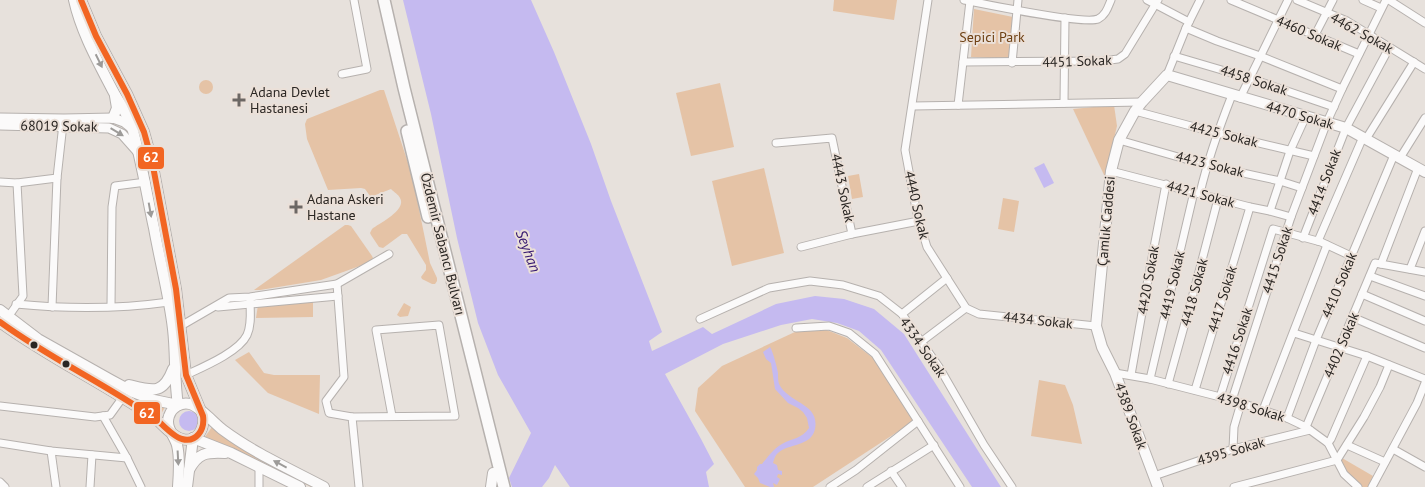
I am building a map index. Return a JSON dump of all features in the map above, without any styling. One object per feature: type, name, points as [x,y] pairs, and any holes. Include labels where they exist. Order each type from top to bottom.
[{"type":"main road","points":[[74,0],[76,12],[86,36],[114,92],[125,109],[144,158],[174,280],[177,328],[175,390],[178,405]]},
{"type":"main road","points":[[81,0],[96,36],[132,104],[145,136],[146,182],[153,227],[186,375],[200,411],[223,430],[256,452],[324,487]]},
{"type":"main road","name":"Özdemir Sabancı Bulvarı","points":[[377,0],[413,156],[498,481]]},
{"type":"main road","name":"Özdemir Sabancı Bulvarı","points":[[384,0],[406,97],[501,471],[498,481]]},
{"type":"main road","name":"4470 Sokak","points":[[1167,76],[1346,128],[1421,170]]},
{"type":"main road","name":"Çamlık Caddesi","points":[[1102,347],[1096,326],[1111,171],[1119,140],[1135,111],[1167,76]]},
{"type":"main road","points":[[113,118],[117,104],[114,92]]},
{"type":"main road","points":[[0,310],[4,319],[47,354],[123,397],[154,417],[178,438],[184,440],[194,438],[203,429],[203,416],[196,406],[190,404],[178,405],[154,400],[133,392],[4,319]]},
{"type":"main road","name":"4389 Sokak","points":[[1102,347],[1115,373],[1158,487]]},
{"type":"main road","points":[[111,380],[150,389],[162,387],[166,383],[175,363]]},
{"type":"main road","points":[[178,405],[172,409],[168,420],[170,431],[177,444],[187,487]]},
{"type":"main road","points":[[194,438],[231,453],[300,487]]},
{"type":"main road","points":[[187,487],[194,438]]},
{"type":"main road","points":[[189,470],[194,461],[201,455],[212,452],[231,453]]},
{"type":"main road","points":[[491,487],[498,481]]},
{"type":"street","points":[[342,74],[366,69],[354,0]]},
{"type":"street","name":"4440 Sokak","points":[[928,0],[905,150],[919,221],[928,247],[966,308]]},
{"type":"street","points":[[1012,63],[1018,0]]},
{"type":"street","points":[[958,105],[967,1],[1085,20],[1097,19],[1105,14],[1111,0]]},
{"type":"street","points":[[1147,0],[1157,2],[1187,25],[1217,41],[1342,89]]},
{"type":"street","name":"Çamlık Caddesi","points":[[1167,76],[1187,25],[1200,0]]},
{"type":"street","name":"4460 Sokak","points":[[1232,0],[1359,54]]},
{"type":"street","name":"4419 Sokak","points":[[1150,379],[1197,192],[1217,133],[1236,96],[1250,78],[1277,19],[1288,0]]},
{"type":"street","name":"4462 Sokak","points":[[1297,0],[1347,22],[1425,69]]},
{"type":"street","points":[[1315,35],[1333,0]]},
{"type":"street","points":[[1363,0],[1381,8]]},
{"type":"street","points":[[1387,0],[1424,21]]},
{"type":"street","name":"4415 Sokak","points":[[1232,400],[1291,217],[1327,122],[1368,34],[1387,0]]},
{"type":"street","name":"4451 Sokak","points":[[963,62],[1063,63],[1118,59],[1125,54],[1157,2]]},
{"type":"street","points":[[1064,103],[1065,18]]},
{"type":"street","name":"4414 Sokak","points":[[1303,238],[1346,128],[1390,48]]},
{"type":"street","name":"4458 Sokak","points":[[1174,56],[1250,78],[1334,107]]},
{"type":"street","points":[[1318,241],[1365,138],[1414,62]]},
{"type":"street","points":[[913,106],[1142,102]]},
{"type":"street","name":"4425 Sokak","points":[[1135,111],[1314,156]]},
{"type":"street","points":[[1270,211],[1290,150],[1306,116]]},
{"type":"street","name":"68019 Sokak","points":[[0,118],[64,122],[109,128],[122,134],[144,158]]},
{"type":"street","name":"68019 Sokak","points":[[0,124],[113,118],[124,122],[133,130],[145,136]]},
{"type":"street","name":"4410 Sokak","points":[[1287,418],[1316,340],[1351,256],[1398,157],[1425,118]]},
{"type":"street","points":[[52,307],[57,178],[64,122]]},
{"type":"street","name":"4443 Sokak","points":[[776,143],[832,138],[852,234]]},
{"type":"street","name":"4423 Sokak","points":[[1119,140],[1302,188]]},
{"type":"street","name":"4402 Sokak","points":[[1308,429],[1362,294],[1421,170]]},
{"type":"street","name":"4421 Sokak","points":[[1111,171],[1291,217]]},
{"type":"street","points":[[0,182],[57,178]]},
{"type":"street","points":[[4,319],[23,296],[17,182]]},
{"type":"street","points":[[111,306],[112,207],[115,186],[146,182]]},
{"type":"street","name":"4420 Sokak","points":[[1131,376],[1166,184]]},
{"type":"street","name":"4418 Sokak","points":[[1168,384],[1218,199]]},
{"type":"street","name":"4417 Sokak","points":[[1195,390],[1250,207]]},
{"type":"street","points":[[801,247],[852,234],[919,221]]},
{"type":"street","name":"4416 Sokak","points":[[1220,397],[1273,229],[1286,233]]},
{"type":"street","points":[[1410,269],[1425,231]]},
{"type":"street","points":[[1286,233],[1318,241],[1351,256]]},
{"type":"street","points":[[1263,410],[1327,245]]},
{"type":"street","points":[[250,301],[337,284],[389,254]]},
{"type":"street","points":[[1378,263],[1425,272]]},
{"type":"street","points":[[1370,276],[1425,296]]},
{"type":"street","points":[[902,314],[947,278]]},
{"type":"street","name":"4334 Sokak","points":[[700,319],[769,288],[810,281],[843,285],[879,296],[902,314],[922,342],[939,367],[984,445],[1012,487]]},
{"type":"street","points":[[337,284],[344,377],[326,401],[329,413],[352,417],[455,416],[439,325],[376,330],[392,416]]},
{"type":"street","points":[[1362,294],[1425,321]]},
{"type":"street","points":[[177,328],[229,298],[250,301],[338,296]]},
{"type":"street","points":[[186,375],[232,352],[247,335],[252,314],[250,301]]},
{"type":"street","points":[[16,304],[52,307],[146,305],[169,302]]},
{"type":"street","points":[[922,342],[966,308]]},
{"type":"street","name":"4434 Sokak","points":[[966,308],[979,314],[1096,326]]},
{"type":"street","points":[[1352,317],[1425,348]]},
{"type":"street","points":[[796,328],[829,326],[849,333],[875,354],[960,487]]},
{"type":"street","points":[[1294,333],[1366,356],[1425,381],[1422,401],[1385,462],[1374,487]]},
{"type":"street","points":[[1328,443],[1366,356]]},
{"type":"street","points":[[1234,487],[1337,460],[1364,417],[1389,365]]},
{"type":"street","name":"4398 Sokak","points":[[1115,373],[1195,390],[1287,418],[1308,429],[1328,443],[1344,474],[1355,486]]},
{"type":"street","points":[[0,406],[95,417],[110,414],[123,397]]},
{"type":"street","points":[[1233,448],[1234,427],[1241,403]]},
{"type":"street","points":[[103,416],[141,487]]},
{"type":"street","points":[[352,417],[359,487]]},
{"type":"street","points":[[830,487],[856,470],[918,421]]},
{"type":"street","name":"4395 Sokak","points":[[1154,476],[1233,448],[1308,429]]},
{"type":"street","points":[[0,442],[51,452],[127,458]]},
{"type":"street","points":[[867,487],[934,445]]},
{"type":"street","points":[[1347,445],[1385,462]]},
{"type":"street","points":[[1393,448],[1425,467]]},
{"type":"street","points":[[51,452],[56,487]]},
{"type":"street","points":[[90,487],[92,455]]},
{"type":"street","points":[[259,467],[259,487]]},
{"type":"street","points":[[892,471],[902,487]]},
{"type":"street","points":[[0,482],[5,487]]},
{"type":"green space","points":[[834,0],[897,0],[894,20],[833,11]]},
{"type":"green space","name":"Sepici Park","points":[[974,9],[1013,17],[1010,59],[971,57]]},
{"type":"green space","points":[[206,80],[211,82],[213,87],[211,92],[206,94],[201,92],[199,87],[201,82]]},
{"type":"green space","points":[[720,83],[734,147],[691,156],[676,93]]},
{"type":"green space","points":[[384,90],[412,175],[430,263],[437,278],[435,284],[422,279],[421,277],[426,270],[426,265],[407,234],[402,234],[383,248],[379,247],[370,233],[372,229],[386,220],[400,207],[399,196],[391,189],[373,196],[370,196],[365,189],[361,188],[328,190],[307,139],[305,124],[307,119]]},
{"type":"green space","points":[[1114,105],[1117,126],[1105,177],[1073,109]]},
{"type":"green space","points":[[764,168],[784,253],[732,266],[712,181]]},
{"type":"green space","points":[[859,174],[863,197],[852,199],[848,176]]},
{"type":"green space","points":[[1003,198],[1019,201],[1014,232],[998,229]]},
{"type":"green space","points":[[345,225],[351,226],[372,256],[371,262],[321,280],[254,290]]},
{"type":"green space","points":[[313,302],[313,317],[256,318],[258,305]]},
{"type":"green space","points":[[404,303],[411,307],[408,316],[400,317],[397,315]]},
{"type":"green space","points":[[0,316],[59,356],[139,400],[165,407],[160,416],[58,357]]},
{"type":"green space","points":[[824,329],[847,338],[873,358],[914,421],[813,487],[745,487],[695,411],[698,388],[722,366],[797,331]]},
{"type":"green space","points":[[249,352],[264,373],[274,375],[320,375],[319,414],[268,393],[235,360]]},
{"type":"green space","points":[[1039,380],[1065,385],[1073,405],[1082,444],[1031,436]]},
{"type":"green space","points":[[212,427],[231,442],[316,487],[311,487],[228,446],[204,438]]},
{"type":"green space","points":[[1342,458],[1373,476],[1368,487],[1358,487],[1338,461]]},
{"type":"water","name":"Seyhan","points":[[403,0],[531,0],[591,144],[662,332],[649,341],[652,351],[703,327],[712,334],[776,304],[815,296],[844,299],[874,309],[904,334],[1001,487],[972,487],[881,350],[859,331],[837,323],[812,319],[781,325],[723,344],[665,374],[714,464],[706,472],[709,487],[570,487],[555,465],[542,487],[512,487],[509,478],[531,433],[498,375],[478,323]]},
{"type":"water","points":[[1044,163],[1054,183],[1044,188],[1034,168]]},
{"type":"water","points":[[770,347],[777,367],[779,384],[784,391],[813,414],[815,420],[815,429],[809,439],[776,455],[773,463],[777,465],[778,470],[782,471],[782,475],[778,474],[777,477],[780,479],[777,485],[773,483],[774,487],[760,483],[754,474],[757,467],[779,446],[800,436],[809,428],[807,418],[803,412],[788,403],[775,389],[771,363],[766,359],[763,352]]},
{"type":"water","points":[[189,411],[196,414],[199,421],[196,428],[189,431],[182,428],[179,421],[182,414]]},
{"type":"transit line","name":"62","points":[[0,322],[152,416],[179,438],[191,439],[201,430],[203,416],[186,375],[176,289],[152,161],[144,132],[127,94],[96,36],[81,0]]},
{"type":"place","name":"Adana Devlet Hastanesi","points":[[239,100]]},
{"type":"place","name":"Adana Askeri Hastane","points":[[296,207]]}]
